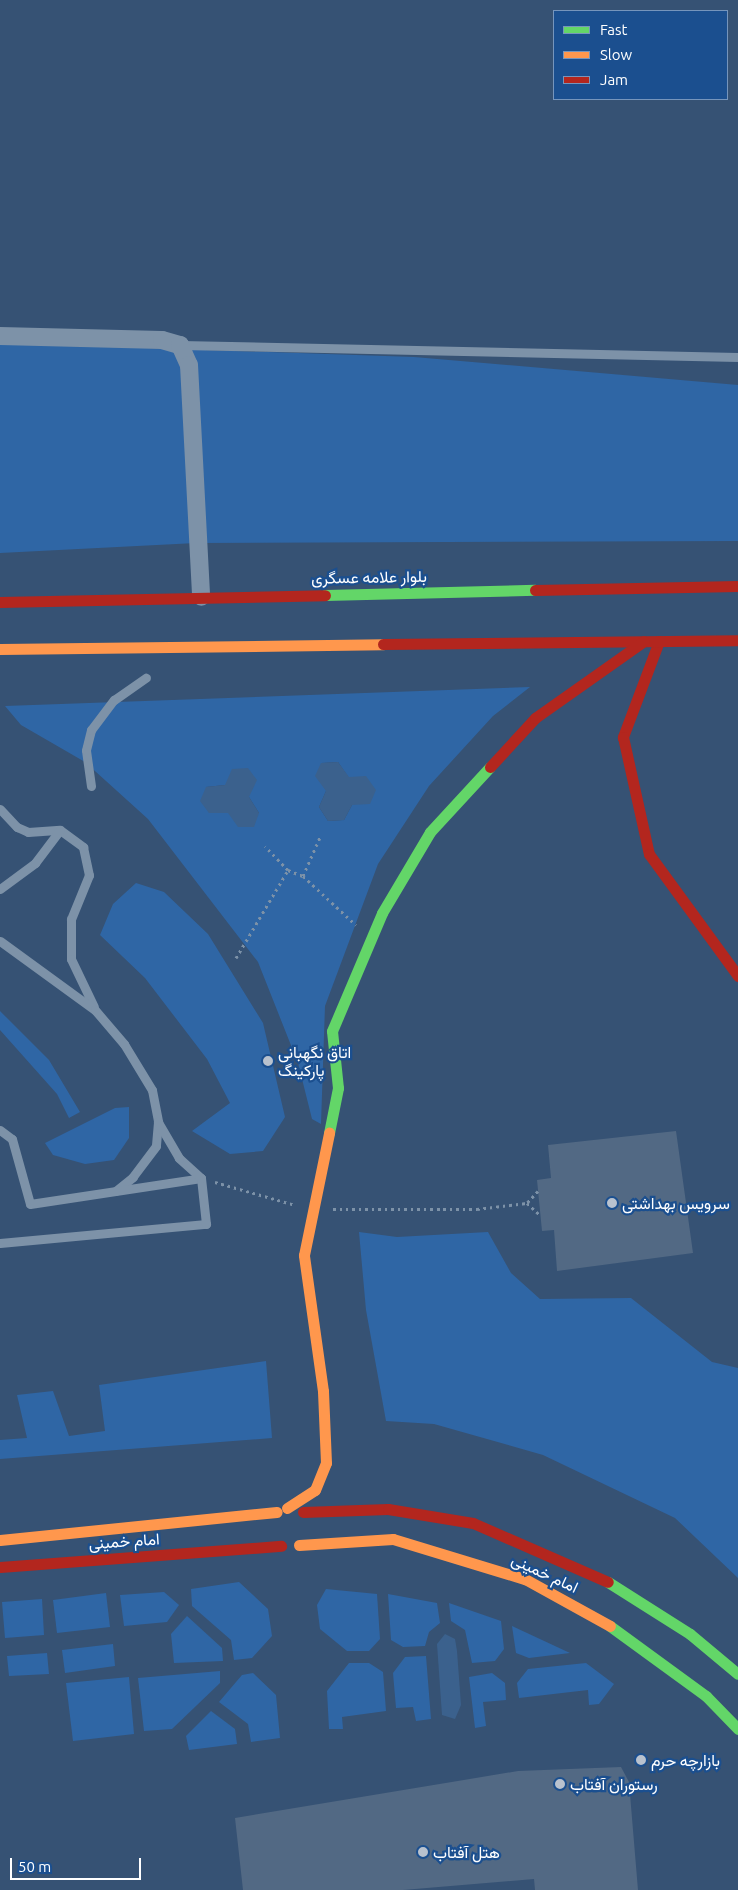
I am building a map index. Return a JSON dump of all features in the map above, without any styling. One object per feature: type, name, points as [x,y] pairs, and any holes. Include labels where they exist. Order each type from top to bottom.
[{"type":"main road","name":"بلوار علامه عسگری","points":[[0,602],[738,586]]},
{"type":"main road","points":[[0,649],[738,640]]},
{"type":"main road","points":[[282,1510],[303,1512],[309,1527],[299,1544],[281,1546],[270,1533],[282,1510],[315,1490],[326,1463],[323,1391],[304,1255],[310,1210],[332,1136],[338,1088],[332,1031],[371,939],[430,832],[535,718],[644,641]]},
{"type":"main road","points":[[659,641],[623,737],[649,854],[738,976]]},
{"type":"main road","name":"امام خمینی","points":[[0,1540],[282,1510]]},
{"type":"main road","name":"امام خمینی","points":[[303,1512],[388,1510],[473,1523],[555,1556],[624,1590],[690,1634],[738,1674]]},
{"type":"main road","name":"امام خمینی","points":[[299,1544],[393,1540],[525,1579],[590,1613],[658,1658],[706,1696],[738,1730]]},
{"type":"main road","name":"امام خمینی","points":[[0,1567],[281,1546]]},
{"type":"street","points":[[0,336],[162,340],[180,344],[189,366],[201,597]]},
{"type":"lane","points":[[180,344],[738,357]]},
{"type":"lane","points":[[90,786],[86,750],[92,730],[114,700],[146,678]]},
{"type":"lane","points":[[0,808],[17,827],[28,832],[60,830],[83,847],[89,875],[71,919],[71,958],[95,1010]]},
{"type":"lane","points":[[0,889],[34,863],[60,830]]},
{"type":"lane","points":[[0,941],[95,1010],[124,1044],[152,1090],[158,1122],[156,1146],[146,1162],[116,1191]]},
{"type":"lane","points":[[0,1243],[206,1224],[200,1178],[180,1158],[158,1122]]},
{"type":"lane","points":[[0,1130],[12,1139],[30,1204],[200,1178]]},
{"type":"path","points":[[303,876],[320,837]]},
{"type":"path","points":[[265,846],[288,870],[303,876],[371,939]]},
{"type":"path","points":[[236,958],[288,870]]},
{"type":"path","points":[[200,1178],[310,1210],[477,1208],[527,1203],[538,1190]]},
{"type":"path","points":[[527,1203],[540,1215]]},
{"type":"shaded area","points":[[0,343],[414,357],[738,385],[738,541],[196,543],[0,553]]},
{"type":"shaded area","points":[[530,687],[493,716],[429,786],[378,864],[325,1006],[321,1124],[312,1119],[298,1063],[258,962],[148,819],[85,762],[21,725],[5,706]],"holes":[[[338,762],[349,778],[352,805],[344,820],[328,821],[319,807],[326,791],[322,763]],[[225,785],[249,797],[259,813],[209,813],[206,787]]]},
{"type":"shaded area","points":[[338,762],[349,777],[366,776],[376,790],[370,804],[352,805],[344,820],[328,821],[319,807],[326,791],[315,776],[321,763]]},
{"type":"shaded area","points":[[248,768],[257,780],[249,797],[259,813],[254,827],[238,827],[228,813],[209,813],[200,801],[206,787],[225,785],[232,769]]},
{"type":"shaded area","points":[[136,883],[164,892],[208,934],[263,1023],[285,1117],[263,1151],[230,1154],[192,1131],[230,1103],[207,1059],[145,978],[100,935],[113,904]]},
{"type":"shaded area","points":[[0,1011],[49,1060],[80,1112],[69,1118],[57,1094],[0,1030]]},
{"type":"shaded area","points":[[129,1107],[129,1138],[114,1160],[85,1164],[53,1155],[45,1143],[115,1108]]},
{"type":"shaded area","points":[[359,1232],[397,1237],[488,1232],[511,1273],[540,1299],[631,1298],[712,1362],[738,1368],[738,1578],[675,1518],[543,1455],[434,1424],[386,1421],[366,1310]]},
{"type":"shaded area","points":[[266,1361],[272,1438],[0,1459],[0,1440],[27,1438],[17,1395],[53,1391],[69,1436],[105,1431],[99,1385]]},
{"type":"shaded area","points":[[239,1582],[268,1609],[272,1636],[252,1658],[234,1660],[231,1640],[192,1606],[191,1589]]},
{"type":"shaded area","points":[[326,1589],[377,1594],[380,1639],[369,1651],[347,1651],[320,1629],[317,1605]]},
{"type":"shaded area","points":[[164,1592],[179,1605],[167,1622],[124,1626],[120,1595]]},
{"type":"shaded area","points":[[106,1593],[110,1627],[57,1633],[53,1600]]},
{"type":"shaded area","points":[[388,1594],[437,1603],[440,1623],[429,1632],[425,1646],[403,1647],[391,1640]]},
{"type":"shaded area","points":[[42,1599],[44,1635],[5,1638],[2,1602]]},
{"type":"shaded area","points":[[449,1603],[501,1621],[504,1649],[495,1661],[472,1663],[465,1630],[451,1621]]},
{"type":"shaded area","points":[[187,1616],[222,1648],[223,1661],[174,1663],[171,1634]]},
{"type":"shaded area","points":[[512,1626],[570,1653],[529,1658],[516,1653]]},
{"type":"shaded area","points":[[445,1634],[455,1639],[457,1651],[461,1705],[455,1719],[442,1715],[437,1644]]},
{"type":"shaded area","points":[[113,1644],[115,1666],[65,1673],[62,1650]]},
{"type":"shaded area","points":[[47,1653],[49,1674],[9,1676],[7,1656]]},
{"type":"shaded area","points":[[426,1656],[431,1719],[416,1721],[413,1707],[396,1708],[393,1673],[405,1657]]},
{"type":"shaded area","points":[[349,1663],[369,1663],[383,1672],[386,1711],[342,1717],[343,1729],[329,1729],[327,1691]]},
{"type":"shaded area","points":[[586,1663],[614,1684],[599,1704],[589,1705],[588,1690],[519,1698],[517,1683],[528,1669]]},
{"type":"shaded area","points":[[220,1671],[220,1683],[172,1729],[144,1731],[138,1678]]},
{"type":"shaded area","points":[[253,1673],[276,1695],[280,1738],[251,1742],[248,1724],[219,1702],[242,1675]]},
{"type":"shaded area","points":[[492,1673],[505,1683],[506,1700],[483,1702],[486,1726],[475,1728],[469,1677]]},
{"type":"shaded area","points":[[129,1677],[134,1734],[73,1741],[66,1683]]},
{"type":"shaded area","points":[[211,1711],[235,1729],[237,1744],[189,1750],[186,1736]]},
{"type":"building","name":"سرویس بهداشتی","points":[[676,1131],[693,1253],[557,1271],[554,1230],[542,1231],[537,1180],[551,1178],[548,1145]]},
{"type":"building","points":[[621,1767],[629,1782],[638,1890],[535,1890],[534,1879],[403,1890],[243,1890],[235,1818],[518,1771]]},
{"type":"traffic: fast","points":[[325,595],[535,590]]},
{"type":"traffic: fast","points":[[329,1133],[338,1088],[332,1031],[382,913],[430,832],[490,767]]},
{"type":"traffic: fast","points":[[608,1582],[690,1634],[738,1674]]},
{"type":"traffic: fast","points":[[610,1626],[706,1696],[738,1729]]},
{"type":"traffic: slow","points":[[0,649],[383,644]]},
{"type":"traffic: slow","points":[[287,1508],[315,1490],[326,1463],[323,1391],[304,1255],[329,1133]]},
{"type":"traffic: slow","points":[[0,1540],[277,1512]]},
{"type":"traffic: slow","points":[[299,1545],[393,1539],[525,1579],[610,1626]]},
{"type":"traffic: jam","points":[[535,590],[738,586]]},
{"type":"traffic: jam","points":[[0,602],[325,595]]},
{"type":"traffic: jam","points":[[383,644],[738,640]]},
{"type":"traffic: jam","points":[[490,767],[535,718],[644,641]]},
{"type":"traffic: jam","points":[[659,641],[623,737],[649,854],[738,976]]},
{"type":"traffic: jam","points":[[303,1512],[388,1509],[473,1523],[608,1582]]},
{"type":"traffic: jam","points":[[0,1567],[281,1546]]},
{"type":"place","name":"اتاق نگهبانی پارکینگ","points":[[268,1061]]},
{"type":"place","name":"سرویس بهداشتی","points":[[612,1203]]},
{"type":"place","name":"بازارچه حرم","points":[[641,1760]]},
{"type":"place","name":"رستوران آفتاب","points":[[560,1784]]},
{"type":"place","name":"هتل آفتاب","points":[[423,1852]]}]
